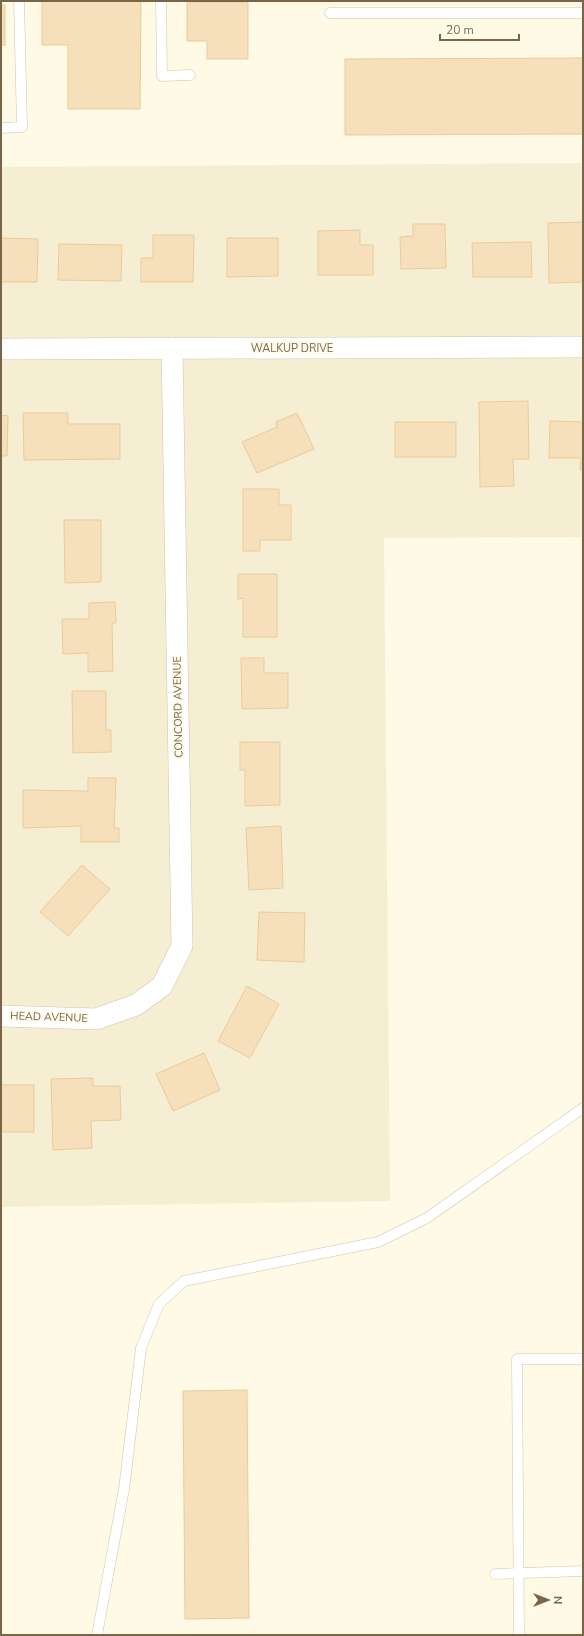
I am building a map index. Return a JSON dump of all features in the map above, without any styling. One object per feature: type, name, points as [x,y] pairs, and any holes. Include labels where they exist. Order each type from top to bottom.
[{"type":"street","name":"CONCORD AVENUE","points":[[96,1019],[136,1005],[162,986],[182,946],[172,348]]},
{"type":"street","name":"WALKUP DRIVE","points":[[1,349],[583,348]]},
{"type":"street","name":"HEAD AVENUE","points":[[1,1016],[96,1019]]},
{"type":"lane","points":[[1,128],[22,127],[19,1]]},
{"type":"lane","points":[[161,1],[162,76],[190,75]]},
{"type":"lane","points":[[330,13],[583,13]]},
{"type":"lane","points":[[97,1635],[124,1489],[141,1348],[159,1304],[184,1280],[378,1242],[427,1218],[583,1108]]},
{"type":"lane","points":[[519,1635],[517,1359],[583,1359]]},
{"type":"lane","points":[[495,1574],[583,1572]]},
{"type":"shaded area","points":[[583,163],[583,537],[384,538],[390,1201],[1,1207],[1,167]]},
{"type":"building","points":[[42,1],[141,1],[140,109],[68,109],[68,45],[42,45]]},
{"type":"building","points":[[187,2],[248,2],[248,59],[207,59],[207,41],[187,41]]},
{"type":"building","points":[[1,5],[5,5],[5,45],[1,45]]},
{"type":"building","points":[[583,58],[583,134],[345,135],[345,59]]},
{"type":"building","points":[[583,222],[583,282],[549,283],[548,223]]},
{"type":"building","points":[[413,224],[445,224],[446,268],[401,269],[400,237],[413,236]]},
{"type":"building","points":[[360,230],[360,245],[373,245],[373,275],[318,275],[318,231]]},
{"type":"building","points":[[153,235],[194,235],[193,282],[141,282],[141,258],[153,258]]},
{"type":"building","points":[[1,238],[38,239],[37,282],[1,282]]},
{"type":"building","points":[[227,238],[278,238],[278,276],[227,277]]},
{"type":"building","points":[[531,242],[532,277],[473,277],[472,243]]},
{"type":"building","points":[[59,244],[122,245],[121,281],[58,280]]},
{"type":"building","points":[[528,401],[529,459],[513,459],[514,486],[480,487],[479,402]]},
{"type":"building","points":[[23,413],[68,413],[68,424],[120,424],[120,459],[24,460]]},
{"type":"building","points":[[297,413],[314,449],[257,473],[242,442],[277,427],[276,422]]},
{"type":"building","points":[[1,415],[8,416],[7,456],[1,456]]},
{"type":"building","points":[[550,421],[583,422],[583,470],[580,470],[581,458],[549,458]]},
{"type":"building","points":[[395,422],[456,422],[456,457],[395,457]]},
{"type":"building","points":[[243,489],[279,489],[279,505],[291,505],[291,540],[260,540],[260,551],[243,551]]},
{"type":"building","points":[[64,520],[101,520],[101,582],[65,583]]},
{"type":"building","points":[[238,574],[277,574],[277,637],[243,637],[243,598],[238,599]]},
{"type":"building","points":[[115,602],[116,623],[112,623],[113,671],[88,672],[88,653],[63,654],[62,619],[89,619],[89,603]]},
{"type":"building","points":[[241,658],[264,658],[264,673],[288,673],[288,708],[242,709]]},
{"type":"building","points":[[72,691],[106,691],[106,730],[111,730],[111,752],[73,753]]},
{"type":"building","points":[[240,742],[280,742],[280,805],[245,806],[245,770],[240,770]]},
{"type":"building","points":[[88,778],[116,778],[114,828],[119,828],[119,842],[81,842],[81,826],[23,828],[23,790],[88,791]]},
{"type":"building","points":[[281,826],[283,888],[249,890],[246,828]]},
{"type":"building","points":[[82,865],[110,889],[68,936],[40,912]]},
{"type":"building","points":[[259,912],[305,913],[304,962],[257,960]]},
{"type":"building","points":[[247,986],[279,1004],[250,1058],[218,1041]]},
{"type":"building","points":[[204,1053],[220,1090],[173,1111],[156,1074]]},
{"type":"building","points":[[93,1078],[93,1086],[120,1086],[121,1120],[91,1121],[92,1148],[53,1150],[51,1079]]},
{"type":"building","points":[[1,1085],[34,1085],[34,1132],[1,1132]]},
{"type":"building","points":[[247,1390],[249,1618],[185,1619],[183,1391]]}]
